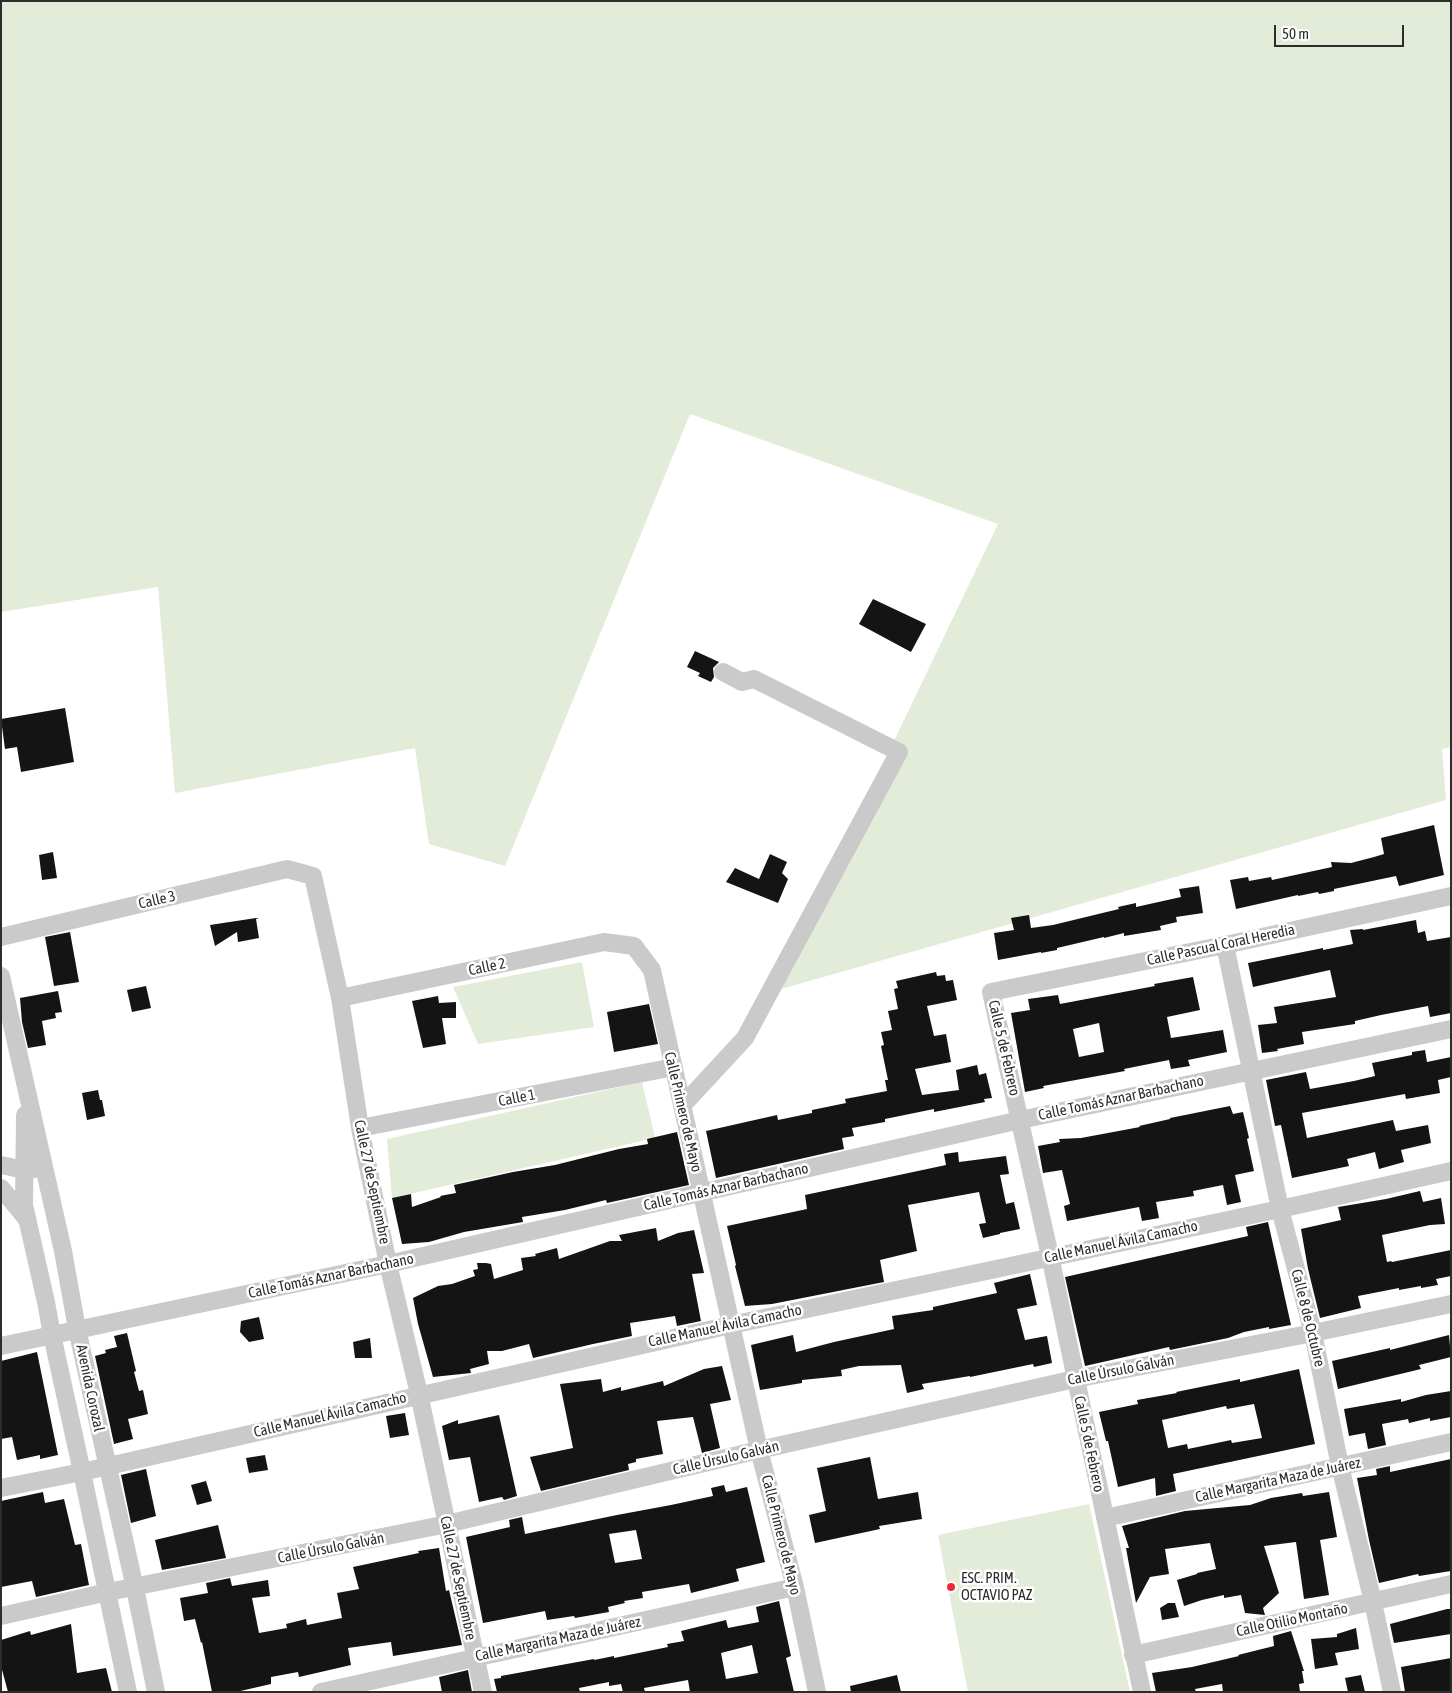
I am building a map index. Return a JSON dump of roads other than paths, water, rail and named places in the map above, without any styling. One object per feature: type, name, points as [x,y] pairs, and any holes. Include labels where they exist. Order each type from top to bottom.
[{"type":"street","points":[[682,1106],[745,1038],[899,752],[754,679],[742,682],[723,672]]},
{"type":"street","name":"Calle 3","points":[[1,937],[286,869],[313,876]]},
{"type":"street","name":"Calle 27 de Septiembre","points":[[313,876],[340,998],[360,1128],[388,1264],[419,1394],[483,1692]]},
{"type":"street","name":"Calle Pascual Coral Heredia","points":[[991,992],[1225,945],[1451,896]]},
{"type":"street","name":"Calle 2","points":[[340,998],[604,942],[634,946]]},
{"type":"street","name":"Calle 8 de Octubre","points":[[1225,945],[1280,1208],[1313,1333],[1340,1466],[1392,1692]]},
{"type":"street","name":"Calle Primero de Mayo","points":[[634,946],[652,970],[759,1450],[795,1587],[817,1692]]},
{"type":"street","name":"Avenida Corozal","points":[[1,976],[63,1251],[77,1329],[135,1588],[156,1692]]},
{"type":"street","name":"Calle 5 de Febrero","points":[[991,992],[1050,1256],[1142,1692]]},
{"type":"street","name":"Calle Tomás Aznar Barbachano","points":[[1,1346],[388,1264],[1020,1120],[1451,1029]]},
{"type":"street","name":"Calle 1","points":[[360,1128],[674,1067]]},
{"type":"street","name":"Avenida Corozal","points":[[26,1084],[24,1205],[128,1692]]},
{"type":"street","points":[[1,1165],[24,1170],[44,1168]]},
{"type":"street","name":"Calle Manuel Ávila Camacho","points":[[1,1488],[82,1472],[731,1324],[1451,1170]]},
{"type":"street","points":[[1,1188],[28,1220]]},
{"type":"street","name":"Calle Úrsulo Galván","points":[[1,1616],[108,1592],[447,1524],[759,1450],[1076,1379],[1451,1304]]},
{"type":"street","name":"Calle Margarita Maza de Juárez","points":[[1105,1518],[1451,1442]]},
{"type":"street","name":"Calle Otilio Montaño","points":[[1133,1654],[1451,1584]]},
{"type":"street","name":"Calle Margarita Maza de Juárez","points":[[321,1692],[795,1587]]},
{"type":"place","name":"ESC. PRIM. OCTAVIO PAZ","points":[[951,1587]]}]
